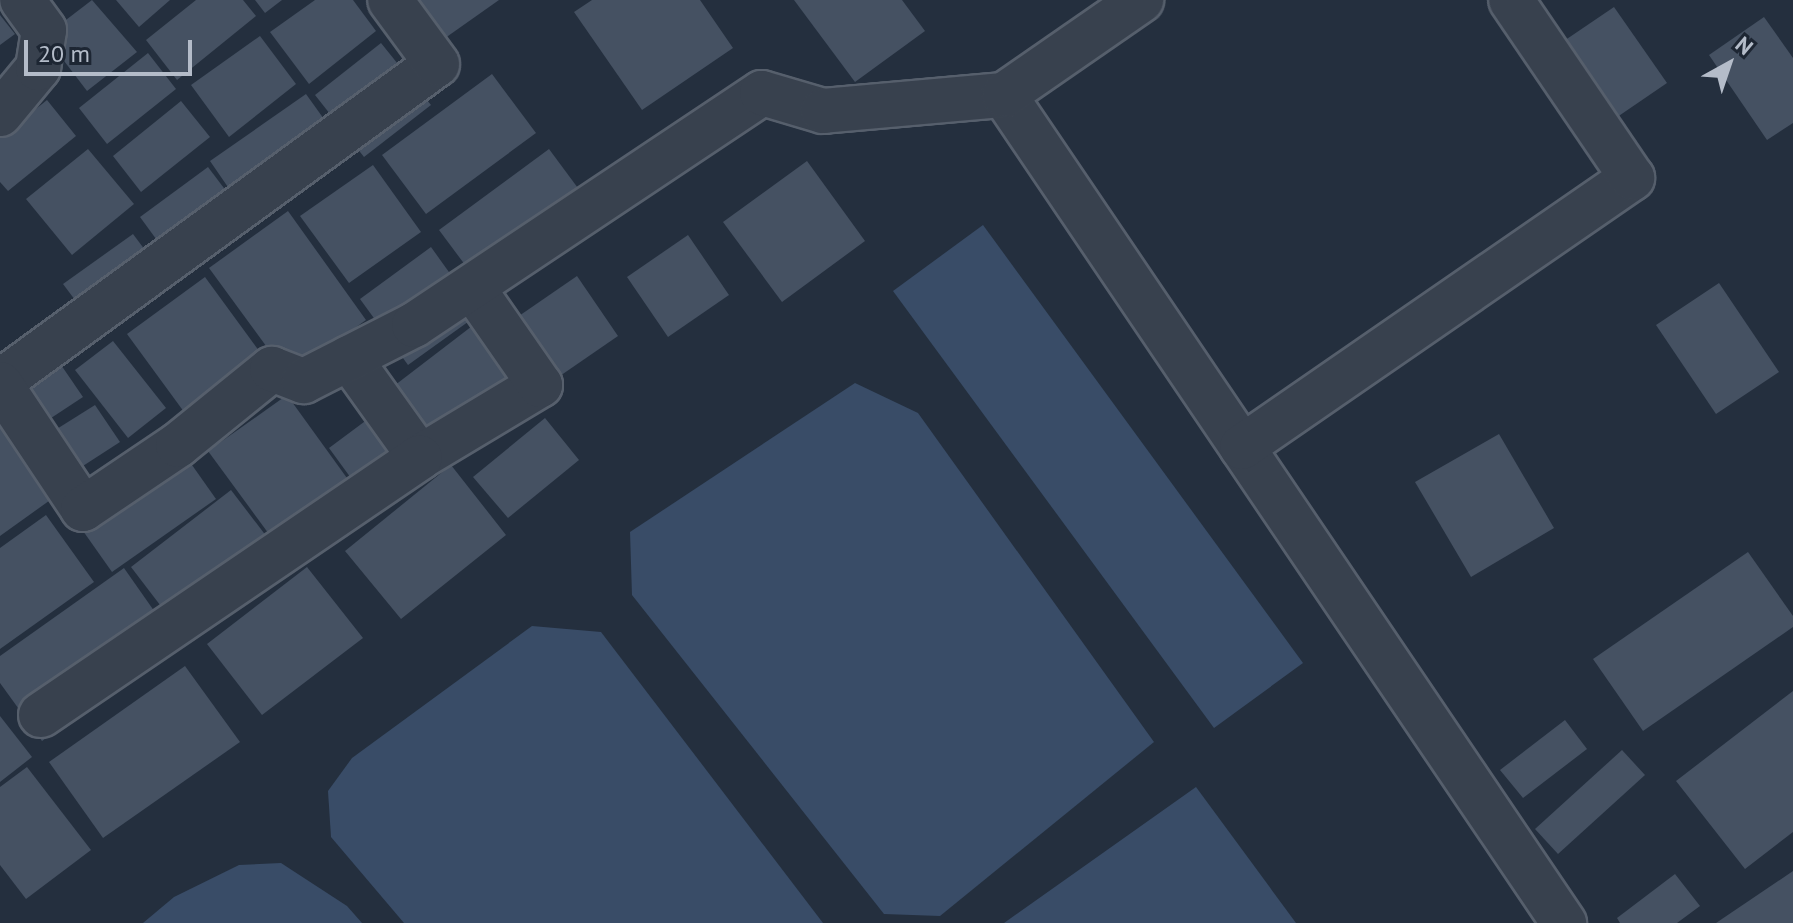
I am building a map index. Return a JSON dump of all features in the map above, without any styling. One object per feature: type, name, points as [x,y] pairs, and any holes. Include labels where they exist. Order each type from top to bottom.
[{"type":"street","points":[[0,114],[38,68],[44,30],[22,0]]},
{"type":"street","points":[[390,0],[437,64],[0,383],[83,509],[178,445],[272,369],[304,381],[414,325],[762,93],[823,111],[1004,95],[1141,0]]},
{"type":"street","points":[[1242,447],[1632,178],[1511,0]]},
{"type":"street","points":[[1004,95],[1564,923]]},
{"type":"street","points":[[41,715],[420,457],[540,385],[472,287]]},
{"type":"street","points":[[349,358],[420,457]]},
{"type":"water","points":[[983,225],[1303,663],[1214,728],[893,291]]},
{"type":"water","points":[[855,383],[918,413],[1154,742],[940,916],[884,914],[632,595],[630,532]]},
{"type":"water","points":[[532,626],[601,632],[823,923],[404,923],[331,837],[328,791],[352,758]]},
{"type":"water","points":[[1196,787],[1296,923],[1004,923]]},
{"type":"water","points":[[281,863],[347,906],[362,923],[143,923],[174,897],[239,865]]},
{"type":"building","points":[[92,0],[137,52],[87,91],[45,36]]},
{"type":"building","points":[[116,0],[170,0],[139,27]]},
{"type":"building","points":[[196,0],[243,0],[256,16],[177,80],[146,40]]},
{"type":"building","points":[[255,0],[282,0],[265,13]]},
{"type":"building","points":[[315,0],[353,0],[376,31],[309,84],[270,32]]},
{"type":"building","points":[[397,0],[499,0],[431,48]]},
{"type":"building","points":[[592,0],[700,0],[733,48],[642,110],[574,12]]},
{"type":"building","points":[[794,0],[902,0],[925,31],[855,82]]},
{"type":"building","points":[[1614,7],[1667,83],[1607,124],[1555,47]]},
{"type":"building","points":[[0,15],[15,34],[0,45]]},
{"type":"building","points":[[1764,17],[1793,58],[1793,123],[1767,140],[1709,55]]},
{"type":"building","points":[[260,36],[296,84],[229,137],[191,85]]},
{"type":"building","points":[[381,43],[431,105],[364,157],[315,95]]},
{"type":"building","points":[[148,53],[176,89],[107,144],[79,108]]},
{"type":"building","points":[[492,74],[536,133],[426,214],[382,155]]},
{"type":"building","points":[[306,94],[349,154],[252,222],[210,161]]},
{"type":"building","points":[[47,100],[76,136],[8,191],[0,182],[0,138]]},
{"type":"building","points":[[181,101],[210,137],[141,192],[113,156]]},
{"type":"building","points":[[88,149],[134,204],[72,255],[26,199]]},
{"type":"building","points":[[549,149],[592,207],[483,289],[439,230]]},
{"type":"building","points":[[807,161],[865,241],[782,302],[723,222]]},
{"type":"building","points":[[373,165],[421,232],[349,283],[300,216]]},
{"type":"building","points":[[208,167],[245,216],[178,269],[140,217]]},
{"type":"building","points":[[288,211],[366,320],[288,376],[209,268]]},
{"type":"building","points":[[133,234],[169,282],[102,336],[63,284]]},
{"type":"building","points":[[688,235],[729,295],[668,337],[627,277]]},
{"type":"building","points":[[431,247],[479,314],[408,365],[360,299]]},
{"type":"building","points":[[577,276],[618,336],[557,378],[516,318]]},
{"type":"building","points":[[205,277],[284,385],[206,442],[127,334]]},
{"type":"building","points":[[1719,283],[1779,372],[1716,414],[1656,325]]},
{"type":"building","points":[[493,310],[548,380],[441,463],[386,392]]},
{"type":"building","points":[[113,341],[166,408],[128,438],[75,370]]},
{"type":"building","points":[[46,343],[83,397],[42,424],[6,370]]},
{"type":"building","points":[[287,395],[365,503],[288,560],[208,451]]},
{"type":"building","points":[[95,405],[120,442],[69,475],[44,437]]},
{"type":"building","points":[[372,416],[415,476],[372,507],[329,448]]},
{"type":"building","points":[[545,418],[579,460],[508,518],[473,477]]},
{"type":"building","points":[[0,422],[67,488],[0,536]]},
{"type":"building","points":[[168,431],[216,499],[112,572],[64,504]]},
{"type":"building","points":[[1499,434],[1554,528],[1471,577],[1415,482]]},
{"type":"building","points":[[451,465],[506,535],[401,619],[345,551]]},
{"type":"building","points":[[231,490],[286,562],[186,639],[131,567]]},
{"type":"building","points":[[46,515],[94,582],[0,649],[0,548]]},
{"type":"building","points":[[1748,552],[1793,616],[1793,627],[1643,731],[1593,659]]},
{"type":"building","points":[[307,567],[363,638],[262,715],[207,644]]},
{"type":"building","points":[[124,568],[178,645],[42,741],[0,683],[0,656]]},
{"type":"building","points":[[185,666],[240,742],[103,838],[49,762]]},
{"type":"building","points":[[1793,691],[1793,832],[1745,869],[1676,781]]},
{"type":"building","points":[[0,716],[32,757],[0,782]]},
{"type":"building","points":[[1565,720],[1587,749],[1523,798],[1500,770]]},
{"type":"building","points":[[1622,750],[1645,775],[1558,854],[1535,829]]},
{"type":"building","points":[[27,767],[91,850],[26,899],[0,865],[0,787]]},
{"type":"building","points":[[1793,871],[1793,923],[1716,923]]},
{"type":"building","points":[[1675,874],[1700,906],[1677,923],[1620,923],[1617,918]]}]
